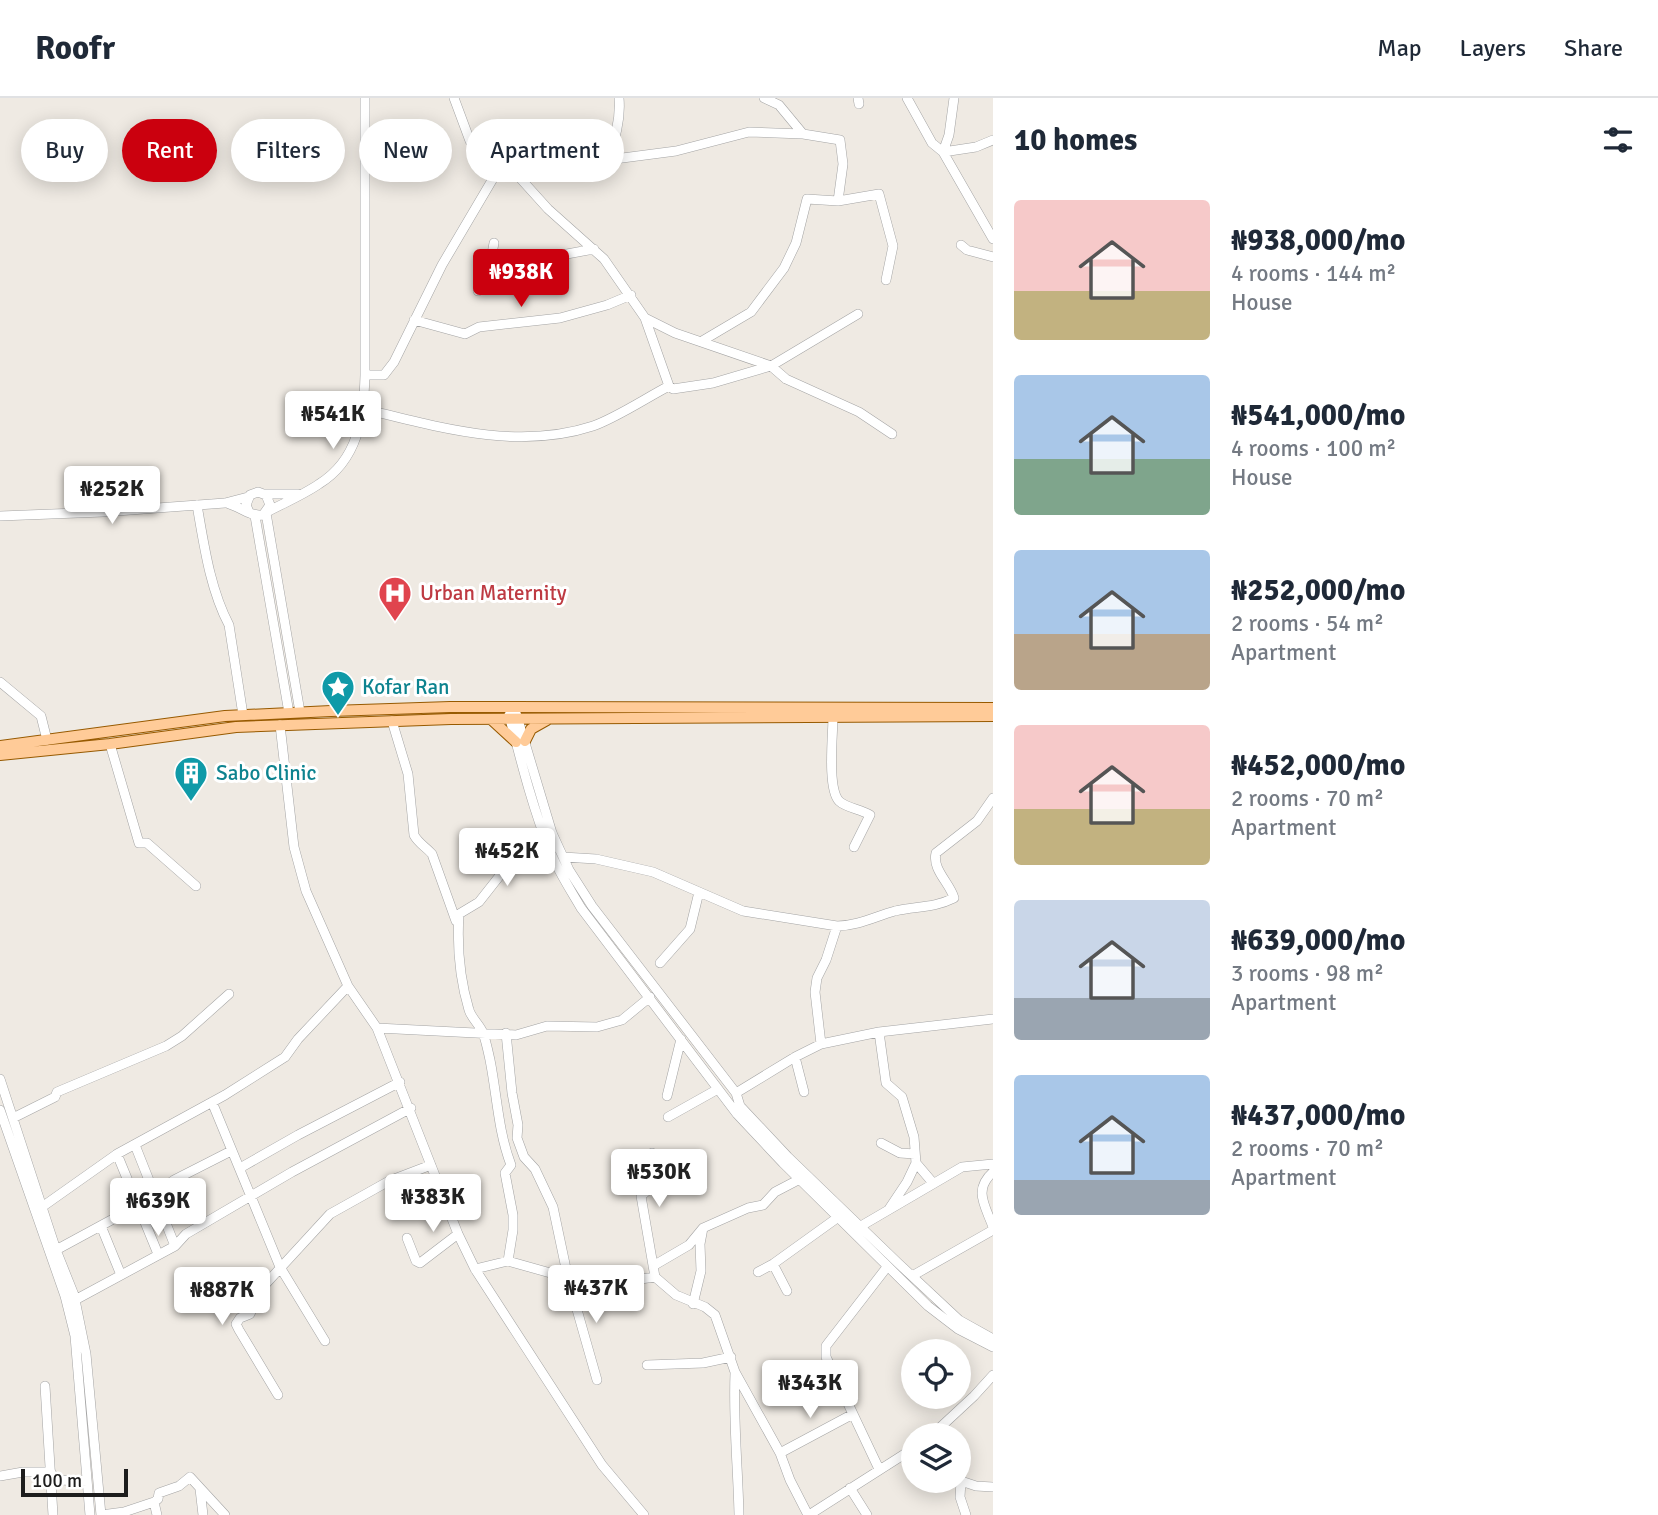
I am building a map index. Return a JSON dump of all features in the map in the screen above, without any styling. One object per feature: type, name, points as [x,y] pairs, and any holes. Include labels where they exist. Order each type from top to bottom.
[{"type":"main road","points":[[0,746],[243,715],[450,707],[548,719],[993,716]]},
{"type":"main road","points":[[0,755],[110,744],[226,727],[491,719],[512,714],[993,708]]},
{"type":"main road","points":[[491,719],[521,741],[531,729],[548,719]]},
{"type":"street","points":[[225,503],[252,514],[266,513],[322,483],[340,467],[353,448],[364,409],[365,98]]},
{"type":"street","points":[[454,98],[466,128]]},
{"type":"street","points":[[619,98],[619,119]]},
{"type":"street","points":[[764,98],[779,105],[803,134]]},
{"type":"street","points":[[907,98],[932,143],[943,152],[993,239]]},
{"type":"street","points":[[943,152],[949,135],[954,98]]},
{"type":"street","points":[[624,158],[676,151],[749,132],[803,134],[840,140],[843,164],[838,201]]},
{"type":"street","points":[[943,152],[993,140]]},
{"type":"street","points":[[365,375],[381,376],[394,362],[442,265],[491,182]]},
{"type":"street","points":[[524,182],[548,209],[594,249],[631,295],[645,318],[669,386],[673,389],[713,383],[771,366],[858,314]]},
{"type":"street","points":[[702,341],[751,313],[784,268],[796,243],[807,199],[838,201],[879,194],[892,240],[886,280]]},
{"type":"street","points":[[478,292],[491,259],[494,243]]},
{"type":"street","points":[[961,246],[993,257]]},
{"type":"street","points":[[491,259],[511,256],[540,259],[594,249]]},
{"type":"street","points":[[414,320],[466,334],[479,327],[560,318],[607,305],[631,295]]},
{"type":"street","points":[[645,318],[675,333],[771,366],[786,379],[859,412],[892,434]]},
{"type":"street","points":[[364,409],[450,429],[513,438],[593,426],[669,386]]},
{"type":"street","points":[[0,516],[225,503],[248,497],[255,492],[300,494]]},
{"type":"street","points":[[264,494],[270,502],[266,513],[294,713]]},
{"type":"street","points":[[248,497],[246,505],[252,514],[294,713]]},
{"type":"street","points":[[197,505],[206,558],[223,614],[229,625],[243,715]]},
{"type":"street","points":[[0,682],[41,716],[47,740]]},
{"type":"street","points":[[512,714],[552,833],[569,870],[593,906],[736,1093],[740,1106],[788,1157],[959,1320],[993,1339]]},
{"type":"street","points":[[833,717],[833,776],[836,794],[840,802],[861,809],[870,816],[854,847]]},
{"type":"street","points":[[392,721],[408,774],[414,835],[432,855],[458,928]]},
{"type":"street","points":[[280,725],[294,846],[306,891],[348,986],[377,1028],[411,1108],[458,1234],[475,1269],[601,1465],[644,1515]]},
{"type":"street","points":[[521,741],[528,790],[551,852],[582,908],[737,1114],[798,1180],[928,1306],[958,1329],[993,1348]]},
{"type":"street","points":[[110,744],[139,843],[147,843],[196,886]]},
{"type":"street","points":[[563,857],[596,859],[653,872],[743,911],[851,926],[899,910],[928,908],[954,898],[936,866],[936,853],[977,821],[993,798]]},
{"type":"street","points":[[508,1261],[513,1215],[505,1173],[511,1165],[505,1150],[483,1032],[470,1011],[463,983],[459,914],[479,902],[499,873],[551,852]]},
{"type":"street","points":[[660,963],[690,929],[699,892]]},
{"type":"street","points":[[821,1044],[817,978],[837,926]]},
{"type":"street","points":[[42,1207],[117,1154],[212,1102],[285,1057],[298,1039],[348,986]]},
{"type":"street","points":[[13,1118],[55,1097],[57,1092],[182,1037],[229,994]]},
{"type":"street","points":[[377,1028],[520,1034],[557,1025],[597,1027],[614,1024],[650,998]]},
{"type":"street","points":[[736,1093],[821,1044],[879,1032],[993,1019]]},
{"type":"street","points":[[879,1032],[886,1083],[902,1097],[912,1128],[915,1158],[907,1182],[889,1209]]},
{"type":"street","points":[[506,1033],[518,1125],[517,1138],[524,1157],[536,1169],[553,1208],[568,1278],[597,1380]]},
{"type":"street","points":[[667,1096],[681,1039]]},
{"type":"street","points":[[795,1057],[803,1091]]},
{"type":"street","points":[[0,1079],[75,1300],[86,1354],[101,1515],[154,1502],[159,1493],[179,1486],[190,1477],[223,1514]]},
{"type":"street","points":[[240,1168],[400,1082]]},
{"type":"street","points":[[668,1117],[718,1089]]},
{"type":"street","points":[[212,1102],[280,1267],[325,1340]]},
{"type":"street","points":[[75,1300],[174,1246],[186,1234],[250,1197],[411,1108]]},
{"type":"street","points":[[0,1110],[65,1296],[75,1336],[90,1515]]},
{"type":"street","points":[[881,1143],[915,1158],[933,1183]]},
{"type":"street","points":[[135,1146],[174,1246]]},
{"type":"street","points":[[56,1250],[139,1205],[174,1180],[231,1151]]},
{"type":"street","points":[[652,1153],[656,1164],[653,1186],[641,1196],[655,1277],[676,1295],[705,1307],[715,1315],[735,1372],[780,1452],[790,1480],[808,1515],[901,1456]]},
{"type":"street","points":[[117,1154],[158,1254]]},
{"type":"street","points":[[861,1226],[966,1166],[993,1164]]},
{"type":"street","points":[[278,1395],[236,1324],[240,1318],[250,1314],[261,1290],[330,1214],[389,1181],[431,1165]]},
{"type":"street","points":[[912,1276],[993,1228],[981,1189],[984,1180],[993,1172]]},
{"type":"street","points":[[653,1266],[689,1245],[702,1228],[748,1208],[763,1205],[775,1192],[798,1180]]},
{"type":"street","points":[[758,1272],[837,1218]]},
{"type":"street","points":[[101,1226],[121,1275]]},
{"type":"street","points":[[693,1304],[701,1271],[702,1228]]},
{"type":"street","points":[[407,1238],[416,1261],[420,1263],[458,1234]]},
{"type":"street","points":[[475,1269],[508,1261],[568,1278],[604,1284],[655,1277]]},
{"type":"street","points":[[773,1264],[787,1291]]},
{"type":"street","points":[[879,1469],[826,1357],[826,1346],[887,1267]]},
{"type":"street","points":[[647,1365],[703,1363],[731,1357]]},
{"type":"street","points":[[735,1372],[739,1515]]},
{"type":"street","points":[[945,1423],[993,1375]]},
{"type":"street","points":[[45,1385],[52,1515]]},
{"type":"street","points":[[780,1452],[853,1414]]},
{"type":"street","points":[[0,1476],[23,1472],[51,1472]]},
{"type":"street","points":[[51,1472],[56,1480],[88,1481]]},
{"type":"street","points":[[966,1515],[960,1497],[961,1481],[976,1486],[993,1487]]},
{"type":"street","points":[[200,1487],[203,1515]]},
{"type":"street","points":[[850,1488],[867,1515]]},
{"type":"street","points":[[154,1502],[157,1515]]},
{"type":"place","name":"Urban Maternity","points":[[395,623]]},
{"type":"place","name":"Kofar Ran","points":[[338,717]]},
{"type":"place","name":"Sabo Clinic","points":[[191,803]]}]
